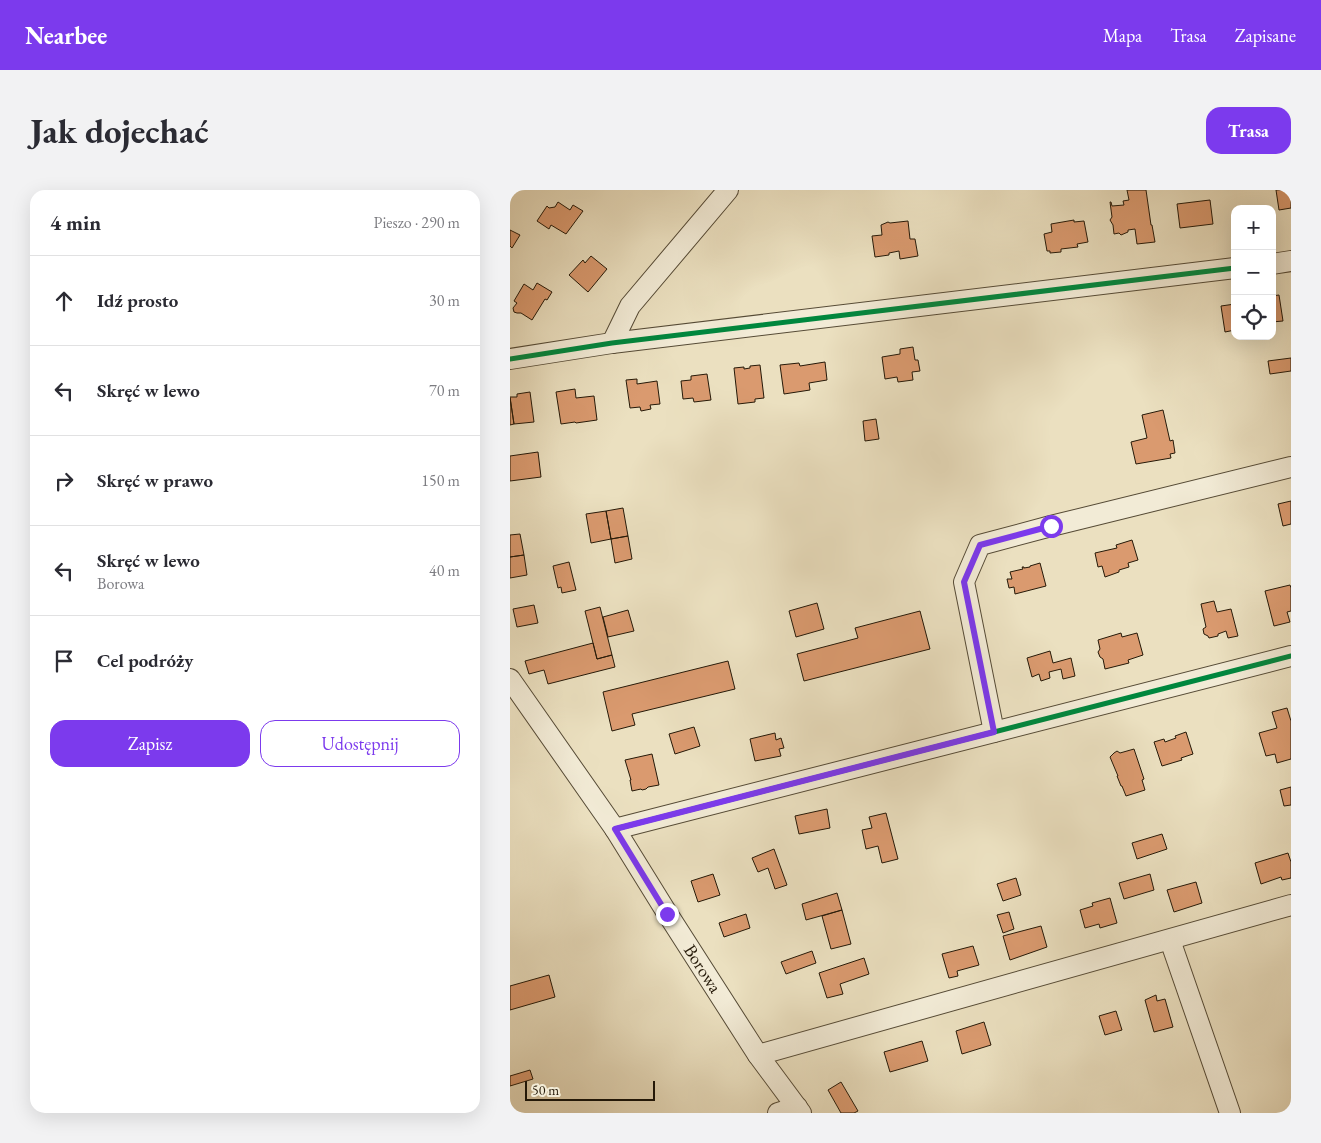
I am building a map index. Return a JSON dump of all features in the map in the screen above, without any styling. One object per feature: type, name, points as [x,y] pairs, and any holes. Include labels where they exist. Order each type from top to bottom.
[{"type":"street","points":[[612,343],[630,306],[728,190]]},
{"type":"street","points":[[1276,263],[1291,261]]},
{"type":"street","points":[[510,359],[612,343],[1231,268]]},
{"type":"street","points":[[994,732],[964,582],[980,545],[1291,467]]},
{"type":"street","points":[[615,829],[1291,656]]},
{"type":"street","name":"Borowa","points":[[510,679],[615,829],[792,1111]]},
{"type":"street","points":[[758,1055],[1291,905]]},
{"type":"street","points":[[1170,940],[1230,1113]]},
{"type":"building","points":[[1127,190],[1146,190],[1155,242],[1137,244],[1135,229],[1128,230],[1128,232],[1121,235],[1119,233],[1114,234],[1113,225],[1110,220],[1112,217],[1110,202],[1112,206],[1124,205],[1123,201],[1129,200]]},
{"type":"building","points":[[1276,190],[1291,190],[1291,208],[1279,210]]},
{"type":"building","points":[[1210,200],[1213,224],[1180,228],[1177,204]]},
{"type":"building","points":[[558,202],[570,210],[573,205],[583,211],[566,234],[551,225],[549,229],[537,221],[547,206],[549,208],[555,207]]},
{"type":"building","points":[[1074,220],[1074,222],[1084,221],[1088,242],[1077,244],[1078,247],[1061,249],[1061,252],[1050,253],[1050,251],[1047,251],[1044,234],[1052,232],[1051,224]]},
{"type":"building","points":[[908,221],[910,239],[915,239],[918,256],[900,259],[899,251],[875,257],[872,236],[882,235],[881,225],[888,222]]},
{"type":"building","points":[[510,230],[520,235],[512,248],[510,246]]},
{"type":"building","points":[[591,256],[607,269],[588,292],[569,275],[583,260],[585,263]]},
{"type":"building","points":[[537,283],[552,292],[547,300],[545,299],[532,320],[521,313],[514,312],[513,308],[517,303],[514,301],[524,284],[533,290]]},
{"type":"building","points":[[1276,295],[1279,295],[1283,321],[1276,322]]},
{"type":"building","points":[[1231,305],[1231,331],[1225,332],[1221,306]]},
{"type":"building","points":[[913,347],[915,360],[918,360],[920,371],[912,372],[913,380],[898,382],[897,377],[885,379],[882,357],[900,354],[900,349]]},
{"type":"building","points":[[1291,358],[1291,371],[1270,374],[1268,361]]},
{"type":"building","points":[[825,362],[827,380],[809,383],[810,390],[784,394],[780,365],[799,363],[800,366]]},
{"type":"building","points":[[760,365],[764,398],[755,399],[755,402],[738,404],[734,368],[744,367],[744,369]]},
{"type":"building","points":[[707,374],[711,400],[694,402],[693,398],[683,399],[681,381],[691,380],[691,376]]},
{"type":"building","points":[[637,379],[637,384],[657,381],[660,404],[650,405],[651,409],[641,411],[640,407],[630,408],[626,380]]},
{"type":"building","points":[[575,389],[576,398],[594,396],[597,420],[561,424],[556,392]]},
{"type":"building","points":[[530,392],[534,422],[514,424],[510,397],[517,397],[517,394]]},
{"type":"building","points":[[510,398],[514,424],[510,425]]},
{"type":"building","points":[[1163,410],[1170,441],[1173,440],[1175,453],[1170,454],[1171,458],[1136,464],[1131,442],[1147,438],[1142,415]]},
{"type":"building","points":[[876,419],[879,439],[865,441],[863,421]]},
{"type":"building","points":[[538,452],[541,477],[510,481],[510,456]]},
{"type":"building","points":[[1291,501],[1291,524],[1283,526],[1278,504]]},
{"type":"building","points":[[623,508],[628,536],[611,539],[606,511]]},
{"type":"building","points":[[606,511],[611,539],[591,543],[586,514]]},
{"type":"building","points":[[520,534],[524,555],[510,557],[510,535]]},
{"type":"building","points":[[628,536],[632,559],[615,563],[611,539]]},
{"type":"building","points":[[1132,540],[1138,560],[1128,563],[1129,567],[1105,577],[1102,566],[1098,567],[1095,553],[1117,548],[1116,545]]},
{"type":"building","points":[[524,555],[527,575],[510,578],[510,557]]},
{"type":"building","points":[[569,562],[576,590],[562,593],[561,587],[558,588],[553,566]]},
{"type":"building","points":[[1040,563],[1046,586],[1015,594],[1014,587],[1009,588],[1007,579],[1012,579],[1010,572]]},
{"type":"building","points":[[1290,585],[1291,611],[1287,612],[1290,622],[1274,626],[1265,591]]},
{"type":"building","points":[[1214,601],[1217,612],[1231,609],[1238,636],[1228,638],[1226,631],[1218,634],[1218,636],[1209,638],[1204,634],[1203,629],[1206,627],[1201,604]]},
{"type":"building","points":[[817,603],[824,629],[796,637],[789,611]]},
{"type":"building","points":[[534,605],[538,623],[517,627],[513,609]]},
{"type":"building","points":[[600,607],[612,655],[597,659],[585,611]]},
{"type":"building","points":[[628,610],[634,631],[608,637],[603,617]]},
{"type":"building","points":[[920,611],[930,649],[804,681],[797,654],[858,638],[855,628]]},
{"type":"building","points":[[1121,633],[1122,637],[1137,633],[1143,655],[1128,660],[1129,663],[1105,669],[1103,659],[1098,652],[1100,649],[1098,640]]},
{"type":"building","points":[[593,643],[597,659],[612,655],[615,667],[548,684],[544,670],[529,674],[525,661]]},
{"type":"building","points":[[1050,651],[1053,663],[1071,658],[1075,676],[1063,679],[1061,669],[1049,672],[1050,678],[1041,681],[1039,674],[1032,677],[1027,658]]},
{"type":"building","points":[[728,661],[735,689],[632,714],[635,725],[612,731],[603,692]]},
{"type":"building","points":[[1287,708],[1291,721],[1291,759],[1277,763],[1275,754],[1266,756],[1259,733],[1277,728],[1272,712]]},
{"type":"building","points":[[694,727],[700,746],[675,754],[669,734]]},
{"type":"building","points":[[1186,732],[1193,754],[1181,758],[1182,760],[1162,766],[1154,742],[1164,739],[1165,742]]},
{"type":"building","points":[[775,733],[776,740],[781,738],[784,748],[779,749],[781,756],[755,761],[750,739]]},
{"type":"building","points":[[1134,749],[1144,779],[1142,780],[1145,790],[1126,796],[1110,757],[1117,751],[1120,753]]},
{"type":"building","points":[[652,754],[659,785],[632,791],[625,760]]},
{"type":"building","points":[[1291,787],[1291,805],[1284,806],[1280,790]]},
{"type":"building","points":[[827,809],[830,828],[799,834],[795,816]]},
{"type":"building","points":[[886,813],[898,859],[882,863],[878,846],[866,849],[862,830],[872,828],[869,817]]},
{"type":"building","points":[[1162,834],[1167,849],[1137,859],[1132,843]]},
{"type":"building","points":[[774,849],[787,885],[775,889],[768,868],[758,872],[752,858]]},
{"type":"building","points":[[1288,853],[1291,862],[1291,878],[1282,880],[1281,877],[1261,884],[1255,863]]},
{"type":"building","points":[[713,874],[720,895],[698,902],[691,881]]},
{"type":"building","points":[[1150,874],[1154,890],[1124,899],[1119,883]]},
{"type":"building","points":[[1016,878],[1021,895],[1003,901],[997,884]]},
{"type":"building","points":[[1196,882],[1202,903],[1174,912],[1167,890]]},
{"type":"building","points":[[837,893],[842,910],[806,920],[802,904]]},
{"type":"building","points":[[1110,898],[1117,923],[1100,928],[1099,924],[1085,928],[1080,910],[1093,906],[1092,903]]},
{"type":"building","points":[[842,910],[851,944],[831,949],[822,916]]},
{"type":"building","points":[[1009,912],[1014,929],[1003,933],[997,915]]},
{"type":"building","points":[[746,914],[750,928],[724,937],[719,923]]},
{"type":"building","points":[[1041,926],[1047,947],[1010,960],[1003,936]]},
{"type":"building","points":[[973,946],[979,965],[957,971],[958,976],[949,978],[942,954]]},
{"type":"building","points":[[812,951],[816,963],[786,974],[781,962]]},
{"type":"building","points":[[864,958],[869,974],[840,984],[843,994],[827,998],[819,973]]},
{"type":"building","points":[[549,975],[555,997],[510,1010],[510,986]]},
{"type":"building","points":[[1156,995],[1157,1001],[1165,999],[1173,1027],[1154,1032],[1145,1000]]},
{"type":"building","points":[[1116,1011],[1122,1030],[1105,1035],[1099,1016]]},
{"type":"building","points":[[984,1022],[991,1045],[962,1054],[956,1031]]},
{"type":"building","points":[[922,1041],[928,1061],[890,1072],[884,1052]]},
{"type":"building","points":[[530,1070],[533,1079],[510,1086],[510,1076]]},
{"type":"building","points":[[841,1082],[858,1111],[854,1113],[841,1113],[828,1090]]},
{"type":"cycle path","points":[[510,359],[612,343],[1231,268]]},
{"type":"cycle path","points":[[615,829],[1291,656]]},
{"type":"route","points":[[667,914],[615,829],[994,732],[964,582],[980,545],[1051,526]]}]
